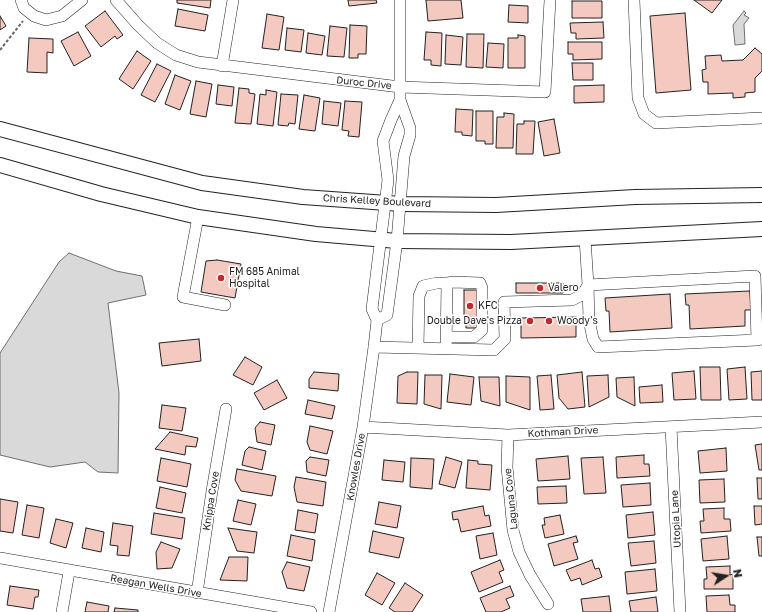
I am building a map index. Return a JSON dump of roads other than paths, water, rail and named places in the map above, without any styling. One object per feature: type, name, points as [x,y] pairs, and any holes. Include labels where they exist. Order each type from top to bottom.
[{"type":"main road","name":"Chris Kelley Boulevard","points":[[0,129],[202,183],[303,197],[401,204],[496,205],[635,197],[762,194]]},
{"type":"main road","points":[[0,166],[102,194],[198,217],[316,234],[397,241],[511,242],[762,229]]},
{"type":"street","points":[[21,0],[24,8],[34,16],[46,20],[62,16],[82,0]]},
{"type":"street","name":"Duroc Drive","points":[[116,0],[138,26],[157,43],[176,54],[198,62],[400,87],[545,92],[550,0]]},
{"type":"street","points":[[222,66],[232,0]]},
{"type":"street","name":"Knowles Drive","points":[[377,320],[387,315],[401,204],[404,156],[410,128],[400,100],[400,0]]},
{"type":"street","points":[[634,0],[638,98],[644,114],[656,123],[762,118]]},
{"type":"street","name":"Knowles Drive","points":[[329,612],[363,427],[374,347],[377,320],[372,309],[388,180],[383,141],[390,120],[400,100]]},
{"type":"street","points":[[198,217],[183,297],[226,305]]},
{"type":"street","points":[[585,238],[588,285],[588,320],[593,339],[598,347],[760,340],[755,276],[588,285]]},
{"type":"street","points":[[418,348],[419,296],[423,286],[454,282],[480,283],[482,288],[482,330],[474,337],[446,336]]},
{"type":"street","points":[[446,348],[447,283]]},
{"type":"street","points":[[374,347],[494,350],[505,339],[504,302],[572,300],[582,295],[588,285]]},
{"type":"street","name":"Knippa Cove","points":[[197,593],[226,409]]},
{"type":"street","name":"Kothman Drive","points":[[363,427],[508,435],[762,422]]},
{"type":"street","name":"Utopia Lane","points":[[671,427],[680,612]]},
{"type":"street","name":"Laguna Cove","points":[[508,435],[507,467],[513,530],[519,552],[530,575],[548,604]]},
{"type":"street","name":"Reagan Wells Drive","points":[[0,558],[69,572],[311,612]]},
{"type":"street","points":[[62,612],[69,572]]},
{"type":"place","name":"FM 685 Animal Hospital","points":[[221,278]]},
{"type":"place","name":"Valero","points":[[540,288]]},
{"type":"place","name":"KFC","points":[[470,306]]},
{"type":"place","name":"Double Dave's Pizza","points":[[530,321]]},
{"type":"place","name":"Woody's","points":[[549,321]]}]
